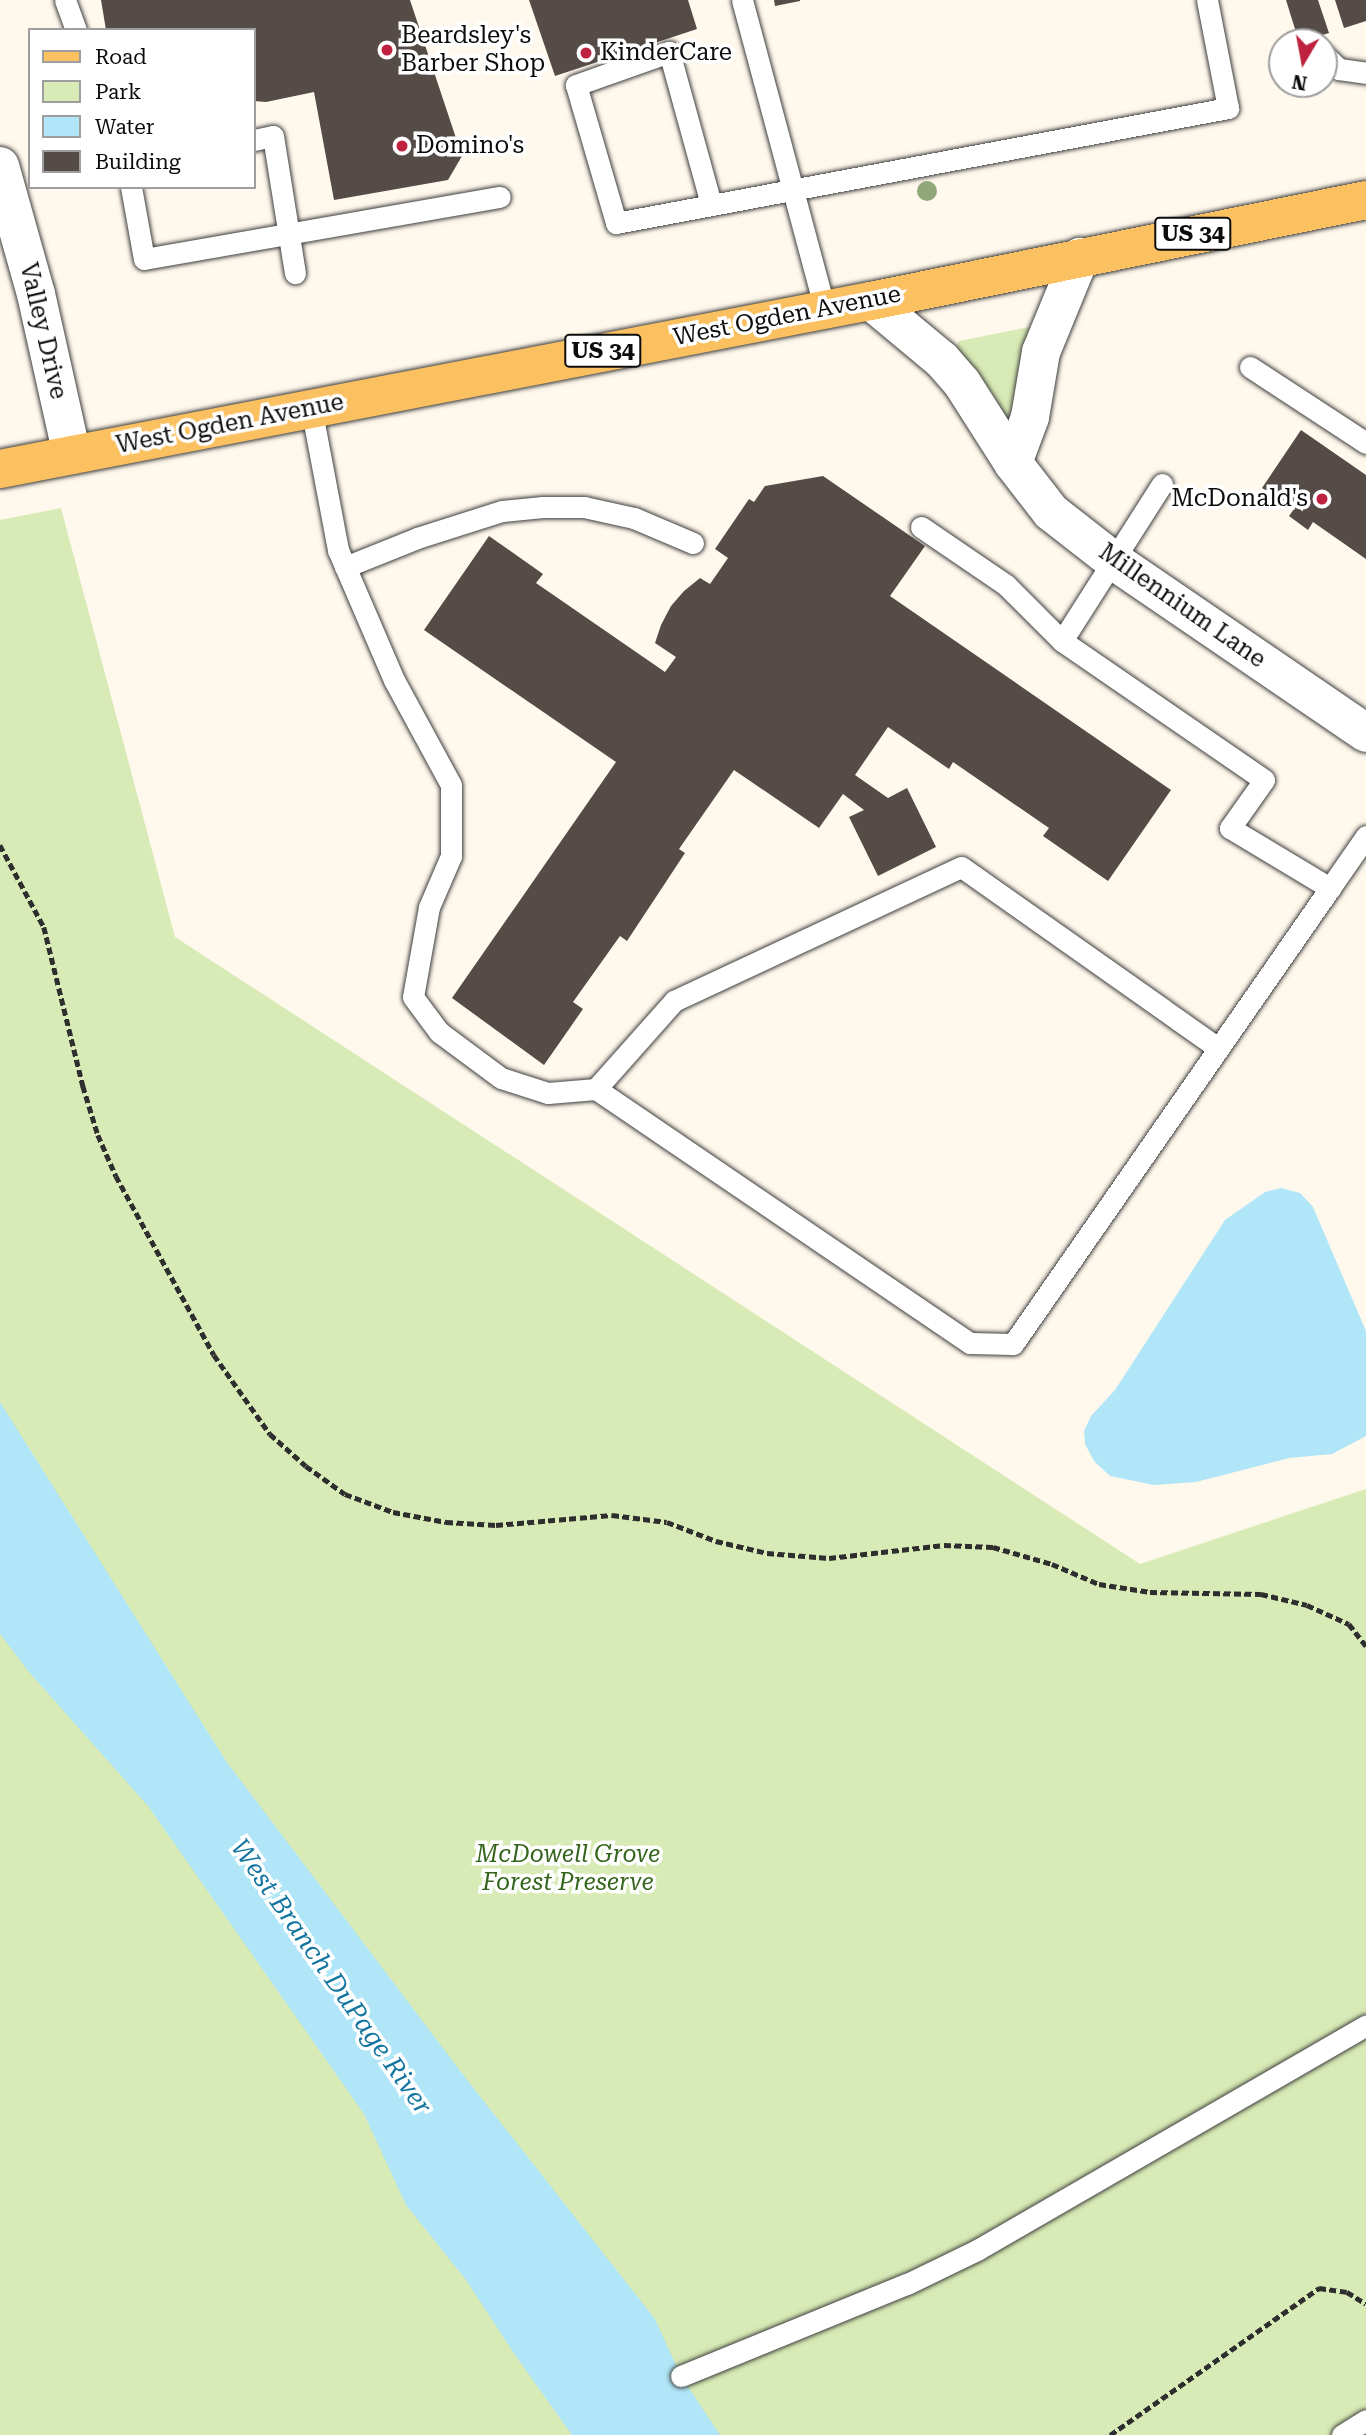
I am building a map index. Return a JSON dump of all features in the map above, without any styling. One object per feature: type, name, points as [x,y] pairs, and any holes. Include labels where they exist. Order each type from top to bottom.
[{"type":"main road","name":"West Ogden Avenue","points":[[0,469],[871,301],[1366,200]]},
{"type":"street","name":"Valley Drive","points":[[9,179],[72,455]]},
{"type":"street","points":[[1013,463],[1030,417],[1041,352],[1080,257]]},
{"type":"street","name":"Millennium Lane","points":[[871,301],[942,360],[962,383],[1013,463],[1051,512],[1114,561],[1366,733]]},
{"type":"lane","points":[[65,0],[75,28]]},
{"type":"lane","points":[[742,0],[825,310]]},
{"type":"lane","points":[[711,204],[669,52],[576,85],[616,223],[1228,108],[1207,0]]},
{"type":"lane","points":[[1338,68],[1366,74]]},
{"type":"lane","points":[[256,140],[273,136],[295,274]]},
{"type":"lane","points":[[131,189],[144,259],[500,197]]},
{"type":"lane","points":[[1250,367],[1366,443]]},
{"type":"lane","points":[[311,407],[338,550],[394,680],[451,785],[451,856],[429,907],[413,997],[439,1032],[501,1078],[548,1093],[596,1089],[970,1343],[1013,1344],[1366,836]]},
{"type":"lane","points":[[1062,641],[1163,484]]},
{"type":"lane","points":[[345,567],[418,538],[502,511],[543,507],[584,507],[634,518],[693,543]]},
{"type":"lane","points":[[921,527],[1006,585],[1062,641],[1264,780],[1230,828],[1330,888]]},
{"type":"lane","points":[[596,1089],[674,1001],[961,867],[1218,1048]]},
{"type":"lane","points":[[681,2376],[907,2284],[978,2250],[1366,2025]]},
{"type":"lane","points":[[1342,2435],[1366,2420]]},
{"type":"path","points":[[0,845],[44,927],[83,1086],[98,1135],[116,1176],[214,1355],[270,1434],[306,1466],[345,1494],[393,1512],[446,1522],[496,1525],[612,1515],[667,1522],[716,1541],[767,1553],[829,1558],[944,1545],[993,1547],[1052,1564],[1099,1584],[1150,1592],[1261,1594],[1307,1605],[1349,1624],[1366,1646]]},
{"type":"path","points":[[1110,2435],[1319,2288],[1347,2292],[1366,2304]]},
{"type":"green space","points":[[1029,327],[1034,331],[1005,431],[995,397],[956,348],[959,341]]},
{"type":"green space","name":"McDowell Grove Forest Preserve","points":[[61,508],[175,937],[1140,1564],[1366,1489],[1366,2435],[0,2435],[0,520]]},
{"type":"water","points":[[1281,1188],[1300,1193],[1313,1207],[1366,1331],[1366,1436],[1332,1454],[1289,1458],[1196,1482],[1154,1485],[1110,1476],[1094,1461],[1085,1444],[1084,1431],[1091,1416],[1115,1390],[1225,1220],[1265,1192]]},
{"type":"water","name":"West Branch DuPage River","points":[[0,1402],[226,1761],[461,2072],[655,2319],[681,2376],[720,2435],[572,2435],[466,2280],[406,2205],[364,2114],[148,1806],[29,1672],[0,1634]]},
{"type":"building","points":[[101,0],[410,0],[462,156],[448,180],[334,200],[314,92],[266,102],[256,101],[256,28],[106,28]]},
{"type":"building","name":"KinderCare","points":[[529,0],[688,0],[697,29],[555,76]]},
{"type":"building","points":[[774,0],[800,0],[800,1],[775,6]]},
{"type":"building","points":[[1286,0],[1318,0],[1327,28],[1295,28]]},
{"type":"building","points":[[1335,0],[1366,0],[1366,21],[1344,28]]},
{"type":"building","name":"McDonald's","points":[[1301,430],[1366,475],[1366,559],[1313,522],[1308,530],[1289,516],[1294,509],[1262,488]]},
{"type":"building","points":[[823,476],[925,546],[890,596],[1171,790],[1108,881],[1043,836],[1049,828],[953,762],[949,769],[888,727],[855,775],[888,798],[907,788],[936,847],[878,876],[849,817],[864,810],[843,794],[819,828],[734,770],[679,849],[685,853],[627,941],[620,936],[573,1002],[583,1009],[544,1065],[452,998],[616,762],[424,630],[489,536],[543,574],[536,583],[665,672],[676,657],[655,643],[661,625],[671,606],[684,591],[700,578],[710,584],[728,558],[715,549],[749,499],[754,502],[765,486]]},
{"type":"place","name":"Beardsley's Barber Shop","points":[[387,50]]},
{"type":"place","name":"KinderCare","points":[[586,53]]},
{"type":"place","name":"Domino's","points":[[402,146]]},
{"type":"place","name":"McDonald's","points":[[1322,499]]}]
